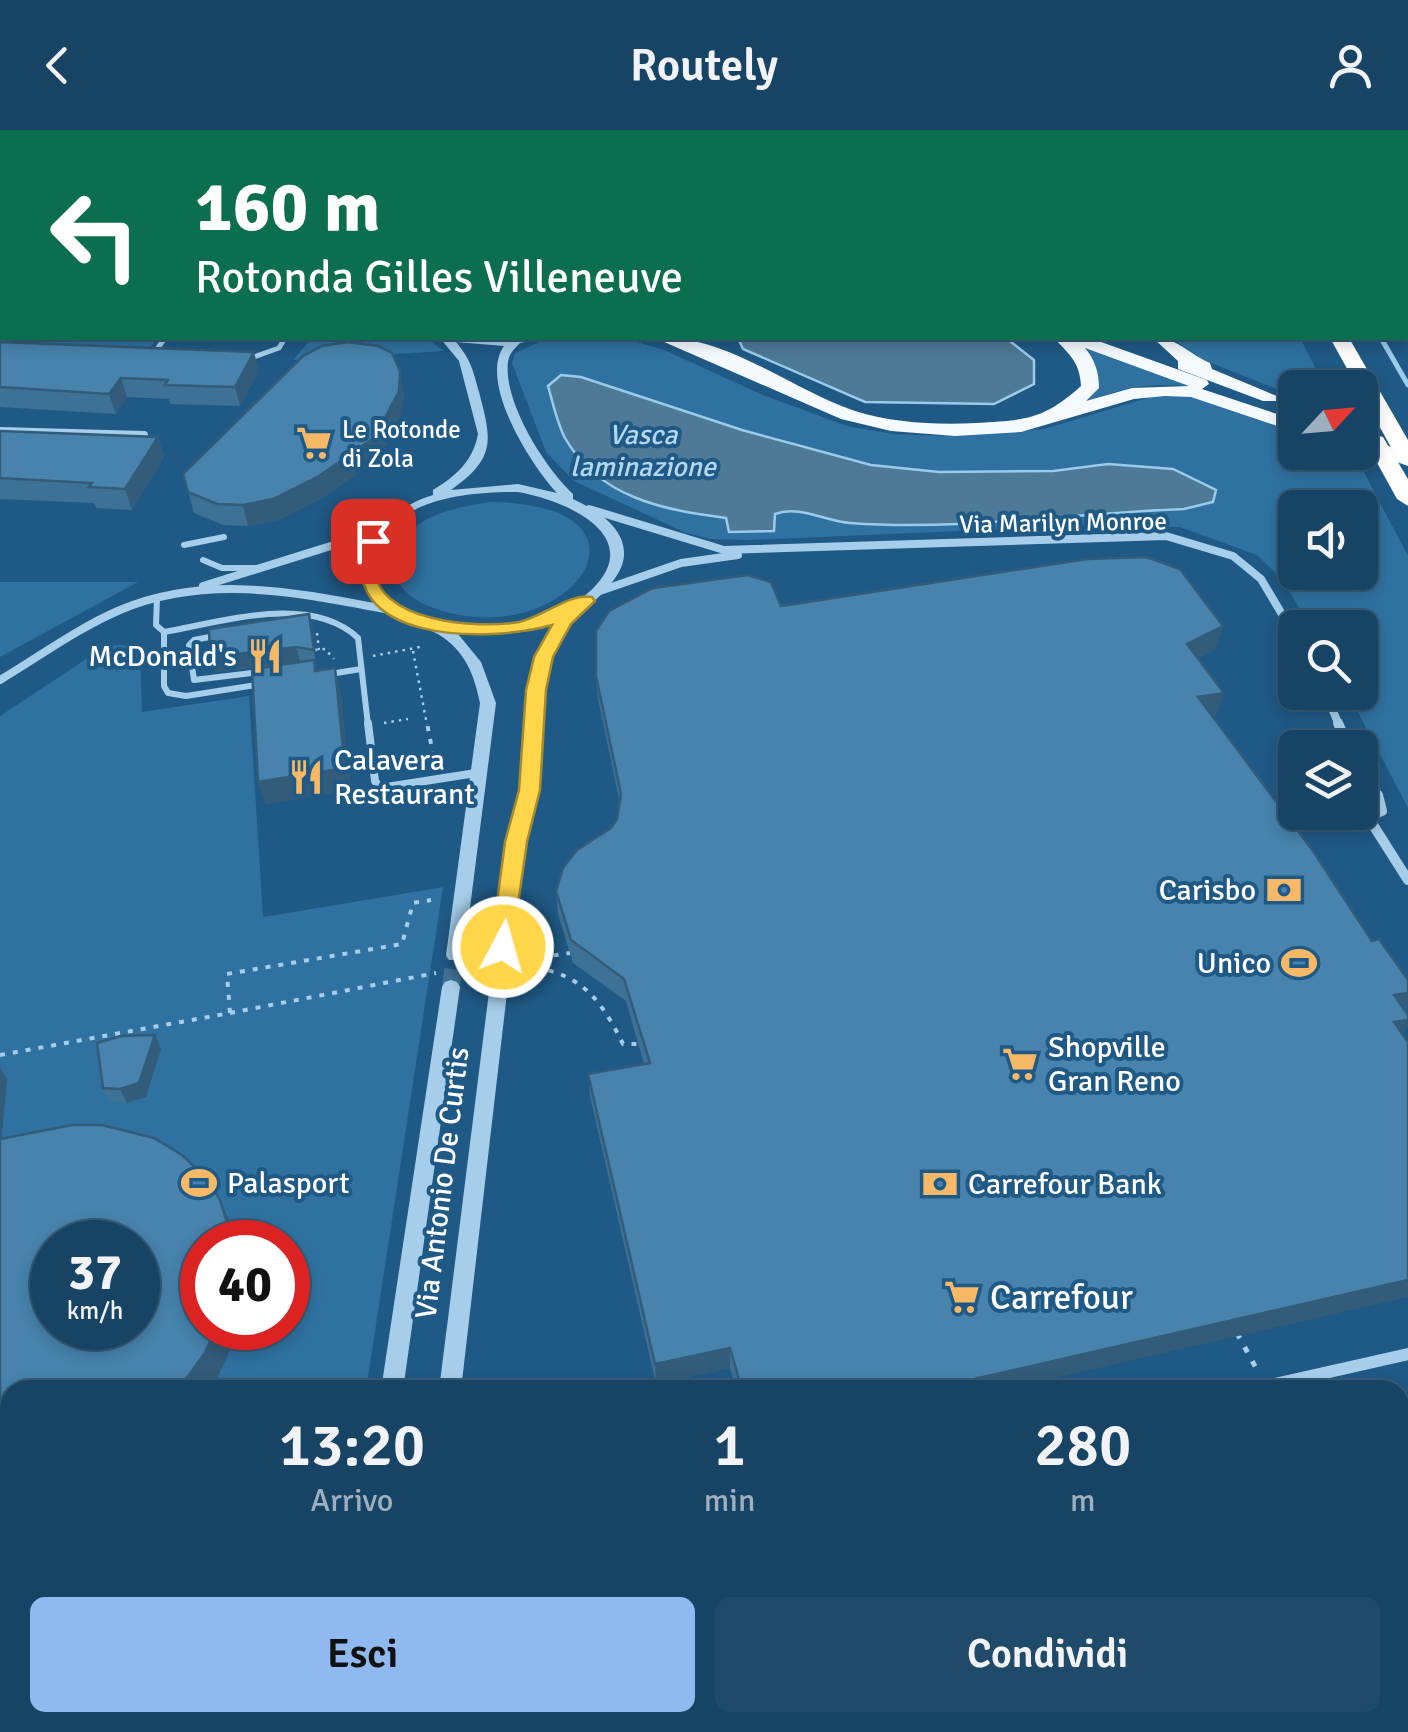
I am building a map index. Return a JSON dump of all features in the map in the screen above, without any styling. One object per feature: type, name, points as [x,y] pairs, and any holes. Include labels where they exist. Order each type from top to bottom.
[{"type":"highway","points":[[670,340],[727,360],[848,414],[890,426],[955,430],[1021,426],[1132,394],[1164,390],[1193,392],[1278,417]]},
{"type":"highway","points":[[1058,416],[1090,388],[1084,357],[1064,340]]},
{"type":"highway","points":[[1080,340],[1278,416]]},
{"type":"highway","points":[[1113,340],[1278,399]]},
{"type":"highway","points":[[1163,340],[1187,360],[1264,394]]},
{"type":"highway","points":[[1320,340],[1337,370]]},
{"type":"highway","points":[[1341,340],[1408,460]]},
{"type":"highway","points":[[1378,436],[1408,447]]},
{"type":"highway","points":[[1378,445],[1408,499]]},
{"type":"highway","points":[[1378,451],[1408,460]]},
{"type":"street","points":[[0,680],[97,622],[157,598],[290,561],[360,534],[382,530],[459,479],[483,444],[476,393],[465,360],[450,340]]},
{"type":"street","points":[[459,340],[521,340]]},
{"type":"street","points":[[516,341],[504,354],[502,365],[518,422],[549,478],[572,500]]},
{"type":"street","points":[[0,431],[144,435]]},
{"type":"street","points":[[420,504],[457,492],[537,490],[589,509],[605,523],[614,539],[616,557],[610,575],[592,597],[563,621],[544,657],[536,690],[530,790],[516,842],[503,947]]},
{"type":"street","name":"Via Marilyn Monroe","points":[[589,509],[711,547],[789,550],[1166,536],[1232,556],[1261,579],[1279,610]]},
{"type":"street","points":[[382,530],[368,554],[368,579],[374,591],[397,612]]},
{"type":"street","name":"Via Marilyn Monroe","points":[[592,597],[681,563],[789,550]]},
{"type":"street","points":[[193,590],[274,589],[328,596],[397,612],[439,627],[492,631],[544,622],[592,597]]},
{"type":"street","points":[[439,627],[464,645],[481,670],[488,704],[455,956]]},
{"type":"street","points":[[1376,830],[1408,880]]},
{"type":"street","name":"Via Antonio De Curtis","points":[[393,1380],[445,980]]},
{"type":"street","name":"Via Antonio De Curtis","points":[[451,1380],[499,984]]},
{"type":"street","points":[[1293,1380],[1408,1354]]},
{"type":"lane","points":[[164,340],[156,353],[164,357]]},
{"type":"lane","points":[[235,360],[272,352],[283,340]]},
{"type":"lane","points":[[184,544],[224,537]]},
{"type":"lane","points":[[203,560],[222,568],[254,568],[290,561]]},
{"type":"lane","points":[[157,598],[156,625],[164,632],[164,686],[168,693],[186,696],[275,682]]},
{"type":"lane","points":[[164,632],[295,614],[346,625],[358,638],[376,782],[380,788],[480,773]]},
{"type":"lane","points":[[292,624],[334,620]]},
{"type":"lane","points":[[218,636],[194,640],[189,645],[194,680],[275,670]]},
{"type":"lane","points":[[311,677],[361,670]]},
{"type":"path","points":[[368,657],[420,647]]},
{"type":"path","points":[[316,650],[325,649],[336,664]]},
{"type":"path","points":[[392,761],[433,754],[414,651]]},
{"type":"path","points":[[378,724],[408,719]]},
{"type":"path","points":[[230,1014],[227,974],[402,944],[413,904],[431,900]]},
{"type":"path","points":[[468,968],[570,954]]},
{"type":"path","points":[[486,965],[524,965],[566,973],[589,988],[608,1011],[623,1044],[638,1044]]},
{"type":"path","points":[[0,1055],[290,1003],[445,980]]},
{"type":"path","points":[[1230,1318],[1260,1376]]},
{"type":"shaded area","points":[[0,340],[156,340],[147,352],[0,347]]},
{"type":"shaded area","points":[[310,340],[429,340],[444,351],[293,360]]},
{"type":"shaded area","points":[[544,340],[630,340],[664,350],[763,395],[847,426],[893,434],[942,436],[1044,429],[1161,394],[1188,396],[1278,425],[1278,470],[1363,470],[1373,490],[1278,490],[1278,575],[1257,555],[1180,527],[1074,526],[710,539],[684,532],[574,481],[546,452],[512,363],[515,353]]},
{"type":"shaded area","points":[[1175,340],[1301,340],[1316,370],[1278,370],[1278,389],[1201,359]]},
{"type":"shaded area","points":[[1082,347],[1190,386],[1136,387],[1084,403],[1099,388],[1096,365]]},
{"type":"shaded area","points":[[1378,499],[1408,556],[1408,808],[1378,750],[1378,730],[1367,730],[1357,710],[1378,710],[1378,610],[1300,610],[1289,590],[1378,590]]},
{"type":"shaded area","points":[[492,502],[546,509],[577,525],[589,547],[584,570],[565,592],[534,609],[495,617],[450,613],[422,603],[408,593],[392,570],[403,539],[427,519]]},
{"type":"shaded area","points":[[0,582],[138,582],[0,657]]},
{"type":"shaded area","name":"Palasport","points":[[140,644],[142,712],[249,696],[263,917],[443,887],[368,1380],[0,1380],[0,716],[106,646]]},
{"type":"water","points":[[739,340],[1009,340],[1034,360],[1034,384],[994,404],[865,402],[743,349]]},
{"type":"water","name":"Vasca laminazione","points":[[561,375],[581,377],[742,430],[871,465],[939,472],[1053,471],[1108,464],[1173,469],[1216,490],[1213,502],[1184,509],[933,525],[850,523],[803,512],[784,512],[775,514],[774,531],[729,532],[726,518],[679,511],[635,498],[596,475],[579,458],[560,426],[548,386]]},
{"type":"building","points":[[0,342],[254,352],[235,387],[165,385],[168,380],[121,378],[109,394],[0,387]]},
{"type":"building","name":"Le Rotonde di Zola","points":[[348,342],[378,346],[392,353],[400,371],[399,391],[375,437],[319,476],[273,499],[243,505],[217,504],[188,492],[183,474],[303,356],[322,346]]},
{"type":"building","points":[[0,431],[158,437],[125,489],[89,487],[92,483],[0,478]]},
{"type":"building","name":"Shopville Gran Reno","points":[[1146,557],[1180,569],[1223,626],[1187,644],[1224,693],[1198,697],[1278,804],[1278,830],[1297,830],[1372,941],[1379,939],[1408,980],[1408,993],[1394,995],[1408,1020],[1394,1022],[1408,1042],[1408,1280],[970,1380],[739,1380],[730,1348],[655,1364],[588,1074],[650,1063],[624,979],[571,940],[556,891],[563,868],[577,850],[611,828],[617,819],[621,794],[596,676],[596,631],[609,611],[653,588],[748,575],[771,582],[781,606],[1087,559]]},
{"type":"building","points":[[309,614],[314,650],[296,647],[210,657],[209,629]]},
{"type":"building","points":[[314,660],[315,671],[335,668],[345,768],[258,782],[252,669]]},
{"type":"building","points":[[155,1035],[139,1083],[120,1089],[103,1088],[97,1043],[121,1036]]},
{"type":"building","points":[[72,1125],[102,1125],[154,1138],[182,1155],[207,1178],[226,1220],[180,1220],[180,1350],[206,1350],[185,1380],[0,1380],[0,1139]]},
{"type":"waterway","points":[[1382,340],[1408,385]]},
{"type":"tunnel","points":[[499,984],[503,947]]},
{"type":"tunnel","points":[[451,987],[455,955]]},
{"type":"place","name":"Le Rotonde di Zola","points":[[314,443]]},
{"type":"place","name":"McDonald's","points":[[265,656]]},
{"type":"place","name":"Calavera Restaurant","points":[[306,777]]},
{"type":"place","name":"Carisbo","points":[[1284,890]]},
{"type":"place","name":"Unico","points":[[1299,963]]},
{"type":"place","name":"Shopville Gran Reno","points":[[1020,1064]]},
{"type":"place","name":"Palasport","points":[[199,1183]]},
{"type":"place","name":"Carrefour Bank","points":[[940,1184]]},
{"type":"place","name":"Carrefour","points":[[962,1297]]},
{"type":"route","points":[[373,541],[366,566],[374,591],[397,612],[416,621],[464,631],[518,628],[544,622],[586,601],[563,621],[544,657],[536,690],[530,790],[516,842],[503,947]]}]
